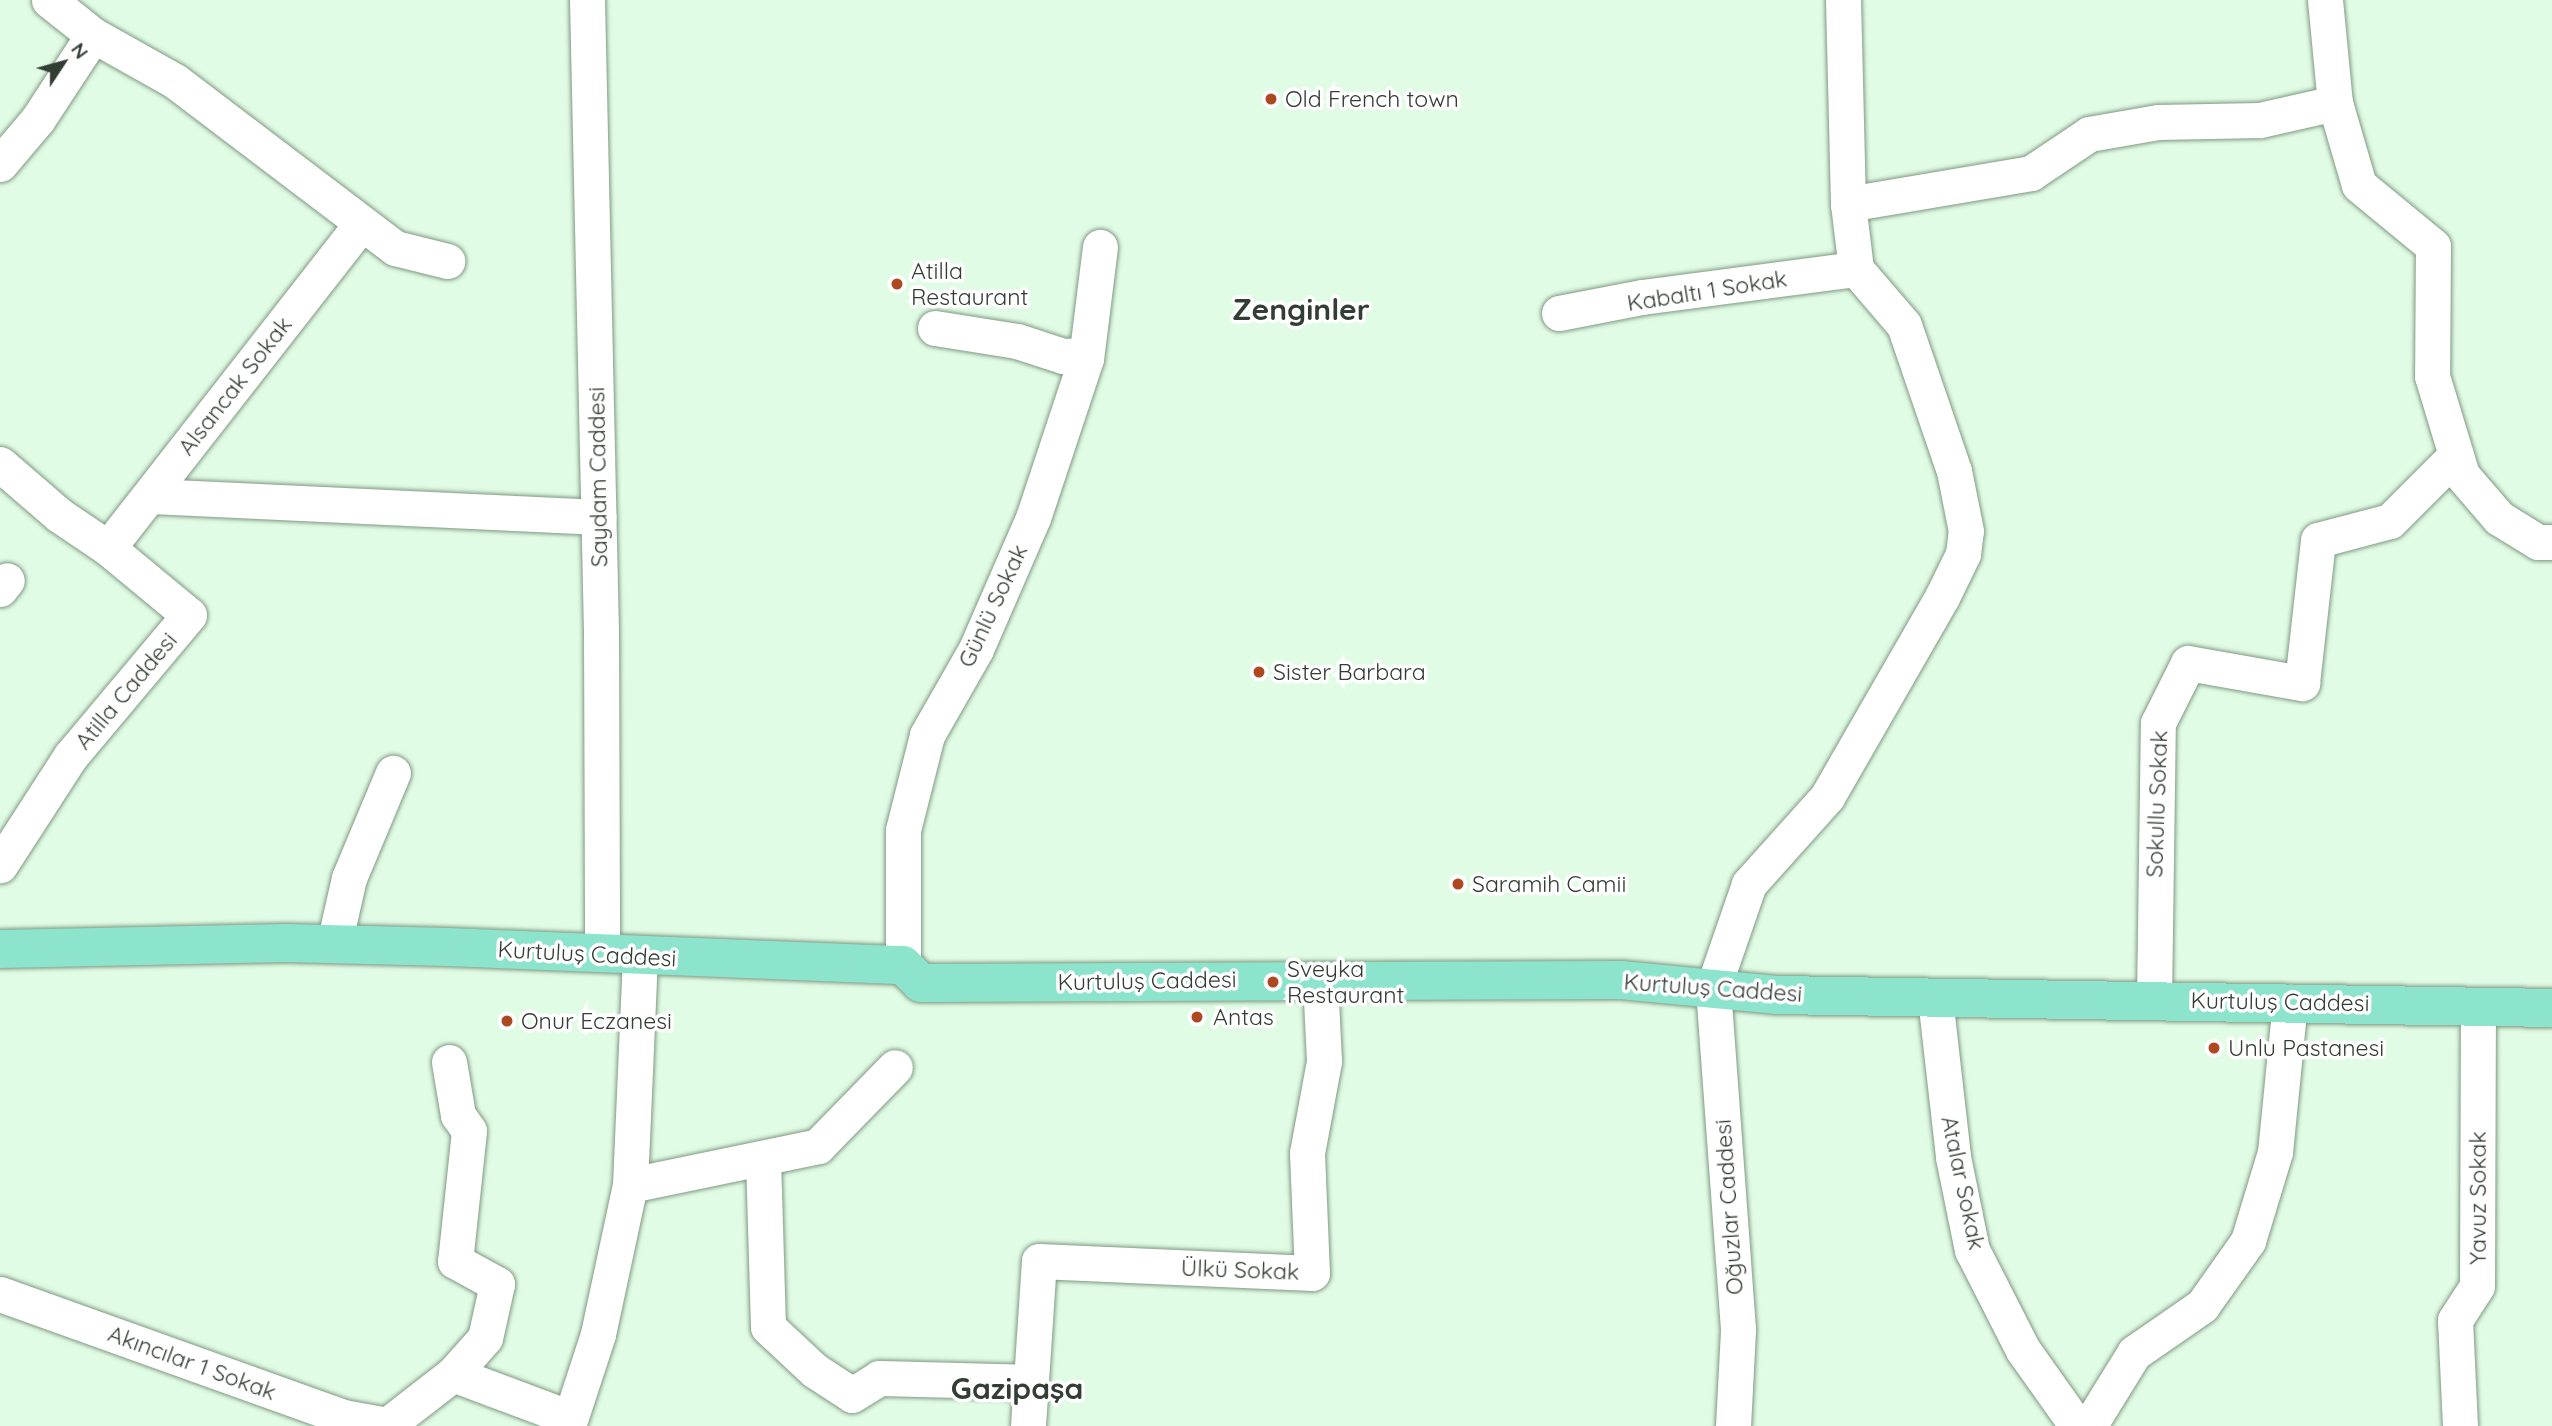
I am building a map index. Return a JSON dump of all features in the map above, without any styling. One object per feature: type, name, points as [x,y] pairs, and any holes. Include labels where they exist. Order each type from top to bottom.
[{"type":"main road","name":"Kurtuluş Caddesi","points":[[0,949],[334,944],[602,954],[640,958],[902,965],[921,983],[1621,981],[1713,988],[1739,994],[2552,1008]]},
{"type":"street","points":[[49,0],[93,35],[175,81],[361,225],[396,248],[447,261]]},
{"type":"street","name":"Saydam Caddesi","points":[[587,0],[599,517],[602,954]]},
{"type":"street","points":[[1713,988],[1749,884],[1827,797],[1963,554],[1966,531],[1954,471],[1904,325],[1856,270],[1847,204],[1843,0]]},
{"type":"street","points":[[2325,0],[2336,103],[2359,185],[2432,246],[2432,376],[2462,475],[2499,518],[2538,542],[2552,542]]},
{"type":"street","points":[[0,164],[37,118],[93,35]]},
{"type":"street","points":[[1847,204],[2031,173],[2089,134],[2158,122],[2260,120],[2336,103]]},
{"type":"street","name":"Alsancak Sokak","points":[[108,548],[361,225]]},
{"type":"street","name":"Günlü Sokak","points":[[902,965],[903,830],[927,735],[976,649],[1033,518],[1084,355],[1100,247]]},
{"type":"street","name":"Kabaltı 1 Sokak","points":[[1559,313],[1642,298],[1856,270]]},
{"type":"street","points":[[934,328],[1017,341],[1063,356],[1084,355]]},
{"type":"street","name":"Sokullu Sokak","points":[[2154,1001],[2158,723],[2188,663],[2302,684],[2318,540],[2390,520],[2456,455]]},
{"type":"street","name":"Atilla Caddesi","points":[[0,464],[59,515],[108,548],[190,615],[70,757],[0,865]]},
{"type":"street","points":[[153,496],[599,517]]},
{"type":"street","points":[[334,944],[349,878],[393,773]]},
{"type":"street","points":[[453,1374],[569,1422],[598,1334],[630,1185],[640,958]]},
{"type":"street","name":"Ülkü Sokak","points":[[1028,1426],[1028,1382],[1039,1261],[1312,1273],[1307,1153],[1324,1061],[1320,980]]},
{"type":"street","name":"Oğuzlar Caddesi","points":[[1713,988],[1738,1329],[1733,1426]]},
{"type":"street","name":"Atalar Sokak","points":[[1935,998],[1953,1157],[1972,1250],[2024,1350],[2077,1426]]},
{"type":"street","points":[[2089,1426],[2134,1353],[2202,1306],[2248,1241],[2275,1152],[2290,1002]]},
{"type":"street","name":"Yavuz Sokak","points":[[2460,1426],[2455,1320],[2477,1286],[2478,1005]]},
{"type":"street","points":[[386,1425],[453,1374],[485,1338],[498,1284],[455,1261],[469,1130],[458,1115],[449,1062]]},
{"type":"street","points":[[630,1185],[818,1146],[895,1067]]},
{"type":"street","points":[[763,1158],[768,1327],[814,1370],[852,1395],[879,1378],[1028,1382]]},
{"type":"street","name":"Akıncılar 1 Sokak","points":[[0,1294],[343,1417],[386,1425]]},
{"type":"place","name":"Old French town","points":[[1271,99]]},
{"type":"place","name":"Atilla Restaurant","points":[[897,284]]},
{"type":"place","name":"Sister Barbara","points":[[1259,672]]},
{"type":"place","name":"Saramih Camii","points":[[1458,884]]},
{"type":"place","name":"Sveyka Restaurant","points":[[1273,982]]},
{"type":"place","name":"Antas","points":[[1197,1017]]},
{"type":"place","name":"Onur Eczanesi","points":[[507,1021]]},
{"type":"place","name":"Unlu Pastanesi","points":[[2214,1048]]},
{"type":"district","name":"Zenginler","points":[[1301,309]]},
{"type":"district","name":"Gazipaşa","points":[[1017,1388]]}]
